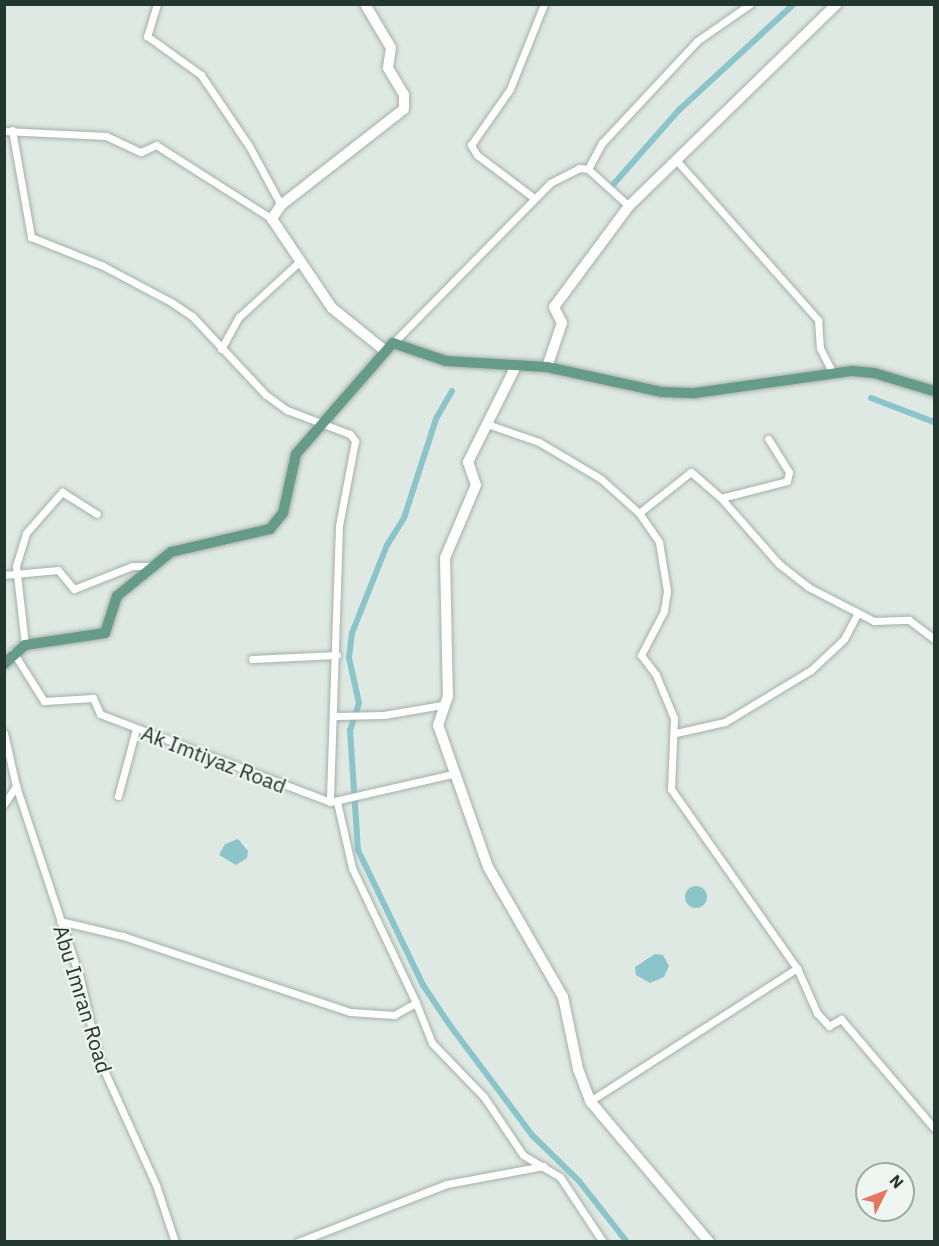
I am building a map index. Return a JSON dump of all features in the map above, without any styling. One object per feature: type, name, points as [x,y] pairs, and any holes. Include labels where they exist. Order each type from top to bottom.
[{"type":"main road","points":[[4,664],[13,652],[25,645],[105,633],[117,596],[150,566],[196,544],[270,529],[282,513],[297,454],[321,422],[384,350],[393,343],[446,361],[515,368],[547,367],[624,387],[684,393],[832,372],[874,373],[934,391]]},
{"type":"street","points":[[157,4],[147,36],[201,75],[281,205]]},
{"type":"street","points":[[272,219],[281,205],[404,109],[404,95],[388,68],[391,48],[365,4]]},
{"type":"street","points":[[534,198],[477,155],[471,145],[510,88],[544,4]]},
{"type":"street","points":[[393,343],[534,198],[559,178],[588,169],[602,143],[697,41],[750,4]]},
{"type":"street","points":[[547,367],[562,323],[554,307],[630,206],[837,4]]},
{"type":"street","points":[[384,350],[347,324],[298,263],[272,219],[156,144],[141,152],[106,136],[7,129],[31,237],[104,266],[171,302],[192,316],[220,349],[286,410],[350,434],[355,441],[339,526],[336,716],[328,767],[352,868],[416,1003],[432,1043],[484,1097],[523,1155],[543,1166],[567,1185],[603,1242]]},
{"type":"street","points":[[677,161],[818,320],[820,348],[832,372]]},
{"type":"street","points":[[588,169],[630,206]]},
{"type":"street","points":[[220,349],[239,317],[298,263]]},
{"type":"street","points":[[515,368],[468,462],[476,485],[445,558],[448,696],[442,705],[438,725],[452,774],[504,900],[533,939],[563,997],[578,1070],[590,1101],[710,1242]]},
{"type":"street","points":[[487,424],[549,448],[601,479],[639,513],[659,542],[667,591],[664,611],[641,655],[663,689],[676,733],[669,775],[678,802],[797,968],[818,1013],[830,1026],[841,1019],[934,1128]]},
{"type":"street","points":[[721,498],[787,481],[789,472],[768,439]]},
{"type":"street","points":[[639,513],[687,472],[721,498],[779,564],[816,593],[857,615],[874,621],[909,620],[934,639]]},
{"type":"street","points":[[25,645],[16,566],[26,533],[55,496],[62,492],[97,514]]},
{"type":"street","points":[[4,575],[18,577],[58,570],[74,589],[132,566],[150,566]]},
{"type":"street","points":[[676,733],[725,722],[811,670],[844,639],[857,615]]},
{"type":"street","name":"Ak Imtiyaz Road","points":[[13,652],[40,699],[93,698],[100,714],[336,802]]},
{"type":"street","points":[[252,659],[337,655]]},
{"type":"street","points":[[336,716],[361,717],[442,705]]},
{"type":"street","points":[[118,796],[136,729]]},
{"type":"street","name":"Abu Imran Road","points":[[4,733],[16,786],[80,978],[98,1057],[156,1185],[175,1242]]},
{"type":"street","points":[[336,802],[452,774]]},
{"type":"street","points":[[4,804],[16,786]]},
{"type":"street","points":[[60,921],[123,936],[350,1012],[394,1015],[416,1003]]},
{"type":"street","points":[[590,1101],[797,968]]},
{"type":"street","points":[[298,1242],[447,1184],[543,1166]]},
{"type":"water","points":[[238,839],[248,851],[247,858],[236,865],[219,855],[225,844]]},
{"type":"water","points":[[696,886],[704,889],[707,897],[704,905],[696,908],[688,905],[685,897],[688,889]]},
{"type":"water","points":[[655,954],[663,955],[669,966],[664,977],[650,983],[636,975],[635,967]]},
{"type":"waterway","points":[[611,187],[679,110],[794,4]]},
{"type":"waterway","points":[[452,391],[436,419],[404,518],[387,545],[352,633],[349,658],[359,703],[350,730],[358,850],[423,985],[449,1024],[532,1135],[579,1181],[627,1242]]},
{"type":"waterway","points":[[871,398],[934,422]]}]
